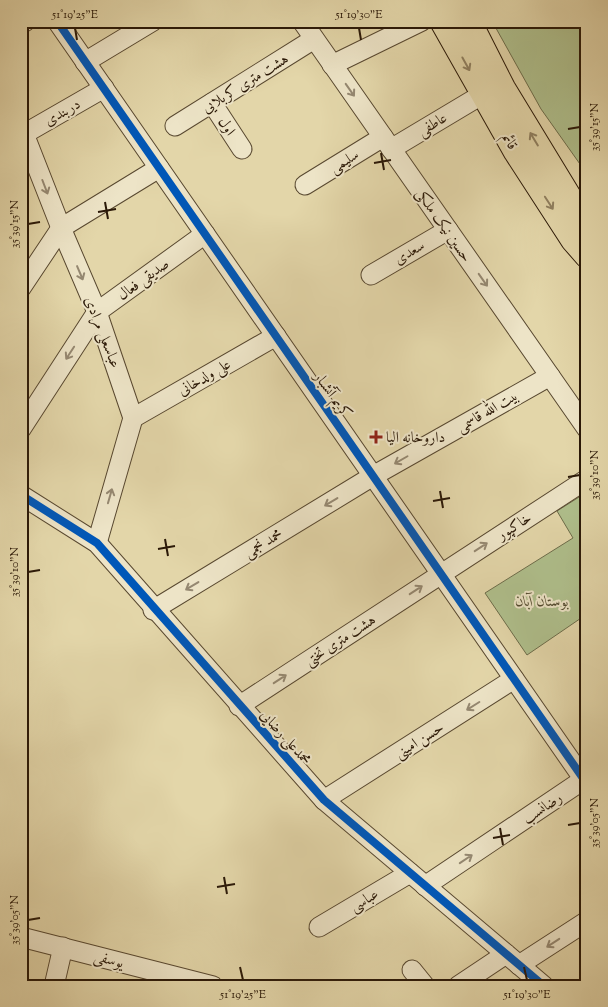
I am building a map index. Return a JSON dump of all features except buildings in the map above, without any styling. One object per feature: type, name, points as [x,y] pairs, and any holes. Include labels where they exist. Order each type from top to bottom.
[{"type":"main road","name":"قائم","points":[[442,21],[516,152],[573,240],[587,256]]},
{"type":"main road","name":"قائم","points":[[469,21],[503,88],[587,226]]},
{"type":"street","points":[[21,24],[26,21]]},
{"type":"street","name":"کریم آتشبار","points":[[57,21],[585,782]]},
{"type":"street","points":[[86,62],[152,21]]},
{"type":"street","name":"حسین نیک ملکی","points":[[302,21],[587,429]]},
{"type":"street","points":[[332,65],[422,21]]},
{"type":"street","name":"هشت متری کربلایی","points":[[175,126],[314,39]]},
{"type":"street","name":"دربندی","points":[[22,132],[104,88]]},
{"type":"street","name":"عاطفی","points":[[387,143],[473,100]]},
{"type":"street","name":"اول","points":[[212,103],[242,149]]},
{"type":"street","name":"عباسعلی مرادی","points":[[22,132],[97,312],[133,418]]},
{"type":"street","name":"سلیمی","points":[[306,185],[387,143]]},
{"type":"street","points":[[21,288],[61,228],[159,168]]},
{"type":"street","name":"سعدی","points":[[371,275],[448,230]]},
{"type":"street","name":"صدیقی فعال","points":[[21,429],[97,312],[205,234]]},
{"type":"street","name":"علی ولدخانی","points":[[133,418],[276,336]]},
{"type":"street","name":"بیت الله قاسمی","points":[[373,476],[550,376]]},
{"type":"street","points":[[97,543],[133,418]]},
{"type":"street","name":"محمد نجمی","points":[[153,610],[373,476]]},
{"type":"street","name":"خاکپور","points":[[440,574],[587,479]]},
{"type":"street","name":"محمدعلی رضایی","points":[[21,495],[97,543],[153,610],[324,800],[544,986]]},
{"type":"street","name":"هشت متری تختی","points":[[239,706],[440,574]]},
{"type":"street","name":"حسن امینی","points":[[324,800],[514,679]]},
{"type":"street","name":"رضانسب","points":[[425,886],[585,782]]},
{"type":"street","name":"عباسی","points":[[319,927],[410,873]]},
{"type":"street","points":[[458,986],[587,921]]},
{"type":"street","name":"یوسفی","points":[[21,937],[213,986]]},
{"type":"street","points":[[54,986],[63,947]]},
{"type":"street","points":[[412,970],[425,986]]},
{"type":"green space","points":[[492,21],[587,21],[587,174],[541,109]]},
{"type":"green space","name":"بوستان آبان","points":[[587,492],[587,570],[585,571],[587,575],[587,614],[527,655],[485,593],[573,538],[557,511]]},
{"type":"cycle path","points":[[57,21],[587,784]]},
{"type":"cycle path","points":[[21,495],[97,543],[324,800],[544,986]]},
{"type":"place","name":"داروخانه الیا","points":[[376,437]]}]
